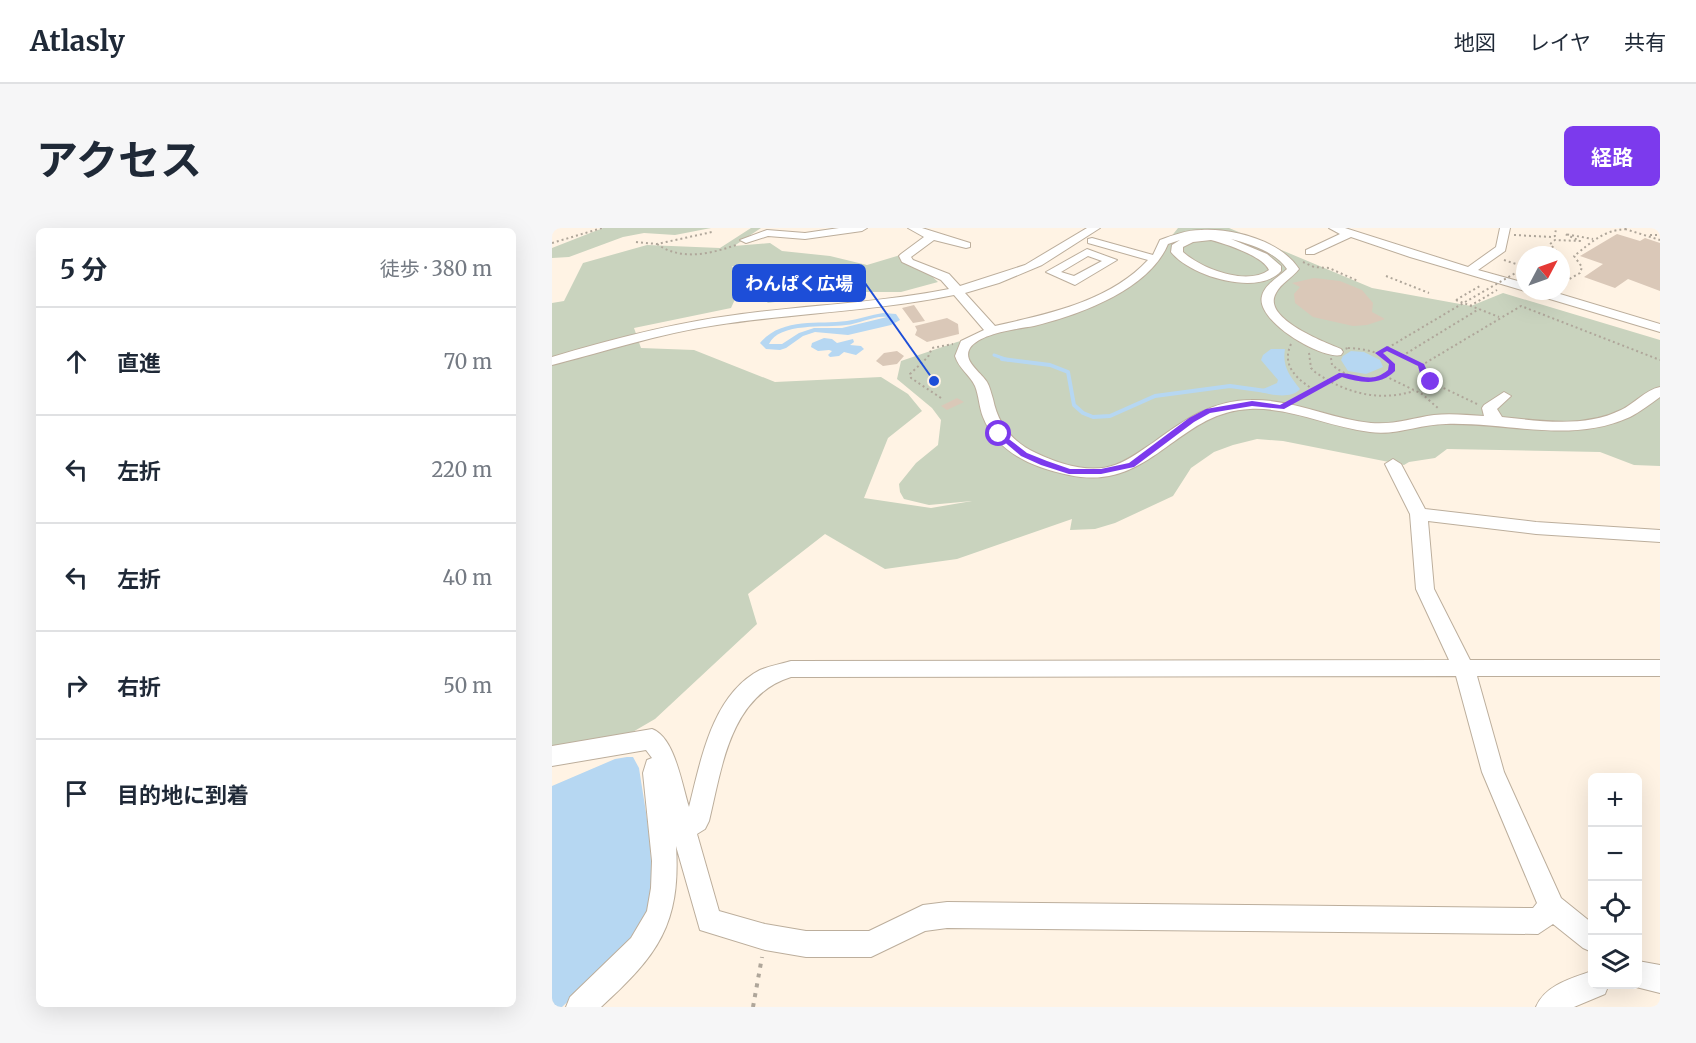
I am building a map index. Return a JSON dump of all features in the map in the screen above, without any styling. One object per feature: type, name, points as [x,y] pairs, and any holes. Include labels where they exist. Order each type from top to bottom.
[{"type":"street","points":[[746,240],[767,233],[790,236],[862,228]]},
{"type":"street","points":[[913,228],[932,236],[966,245]]},
{"type":"street","points":[[552,361],[651,334],[705,323],[957,290],[1001,278],[1029,267],[1095,228]]},
{"type":"street","points":[[1334,228],[1516,285]]},
{"type":"street","points":[[1336,352],[1281,324],[1269,309],[1267,303],[1272,289],[1293,269],[1289,261],[1233,234],[1203,230],[1186,231],[1164,242],[1156,259],[1124,286],[1042,320],[992,331],[972,340],[964,346],[961,353],[963,360],[982,384],[992,422],[999,434],[1024,455],[1069,471],[1101,471],[1131,465],[1191,420],[1208,411],[1252,404],[1281,408],[1344,424],[1374,428],[1400,428],[1441,419],[1577,426],[1624,414],[1660,391]]},
{"type":"street","points":[[828,231],[843,242]]},
{"type":"street","points":[[1470,272],[1501,249],[1504,231]]},
{"type":"street","points":[[1310,252],[1349,234]]},
{"type":"street","points":[[932,236],[905,256],[908,262],[945,277],[992,331]]},
{"type":"street","points":[[1080,238],[1156,259]]},
{"type":"street","points":[[1197,238],[1217,238],[1227,242],[1268,260],[1275,266],[1275,271],[1258,280],[1233,280],[1184,259],[1176,248],[1181,243],[1197,238]]},
{"type":"street","points":[[1069,245],[1087,252]]},
{"type":"street","points":[[1569,300],[1580,303],[1584,301],[1617,302],[1652,314],[1660,323]]},
{"type":"street","points":[[1580,303],[1581,308],[1590,314],[1630,327],[1651,331],[1660,328]]},
{"type":"street","points":[[1491,421],[1489,408],[1504,396]]},
{"type":"street","points":[[1393,464],[1419,514],[1425,589],[1464,669],[1493,772],[1552,907],[1588,935]]},
{"type":"street","points":[[1419,514],[1536,528],[1660,536]]},
{"type":"street","points":[[682,830],[697,821],[717,748],[728,719],[741,698],[754,684],[777,671],[791,669],[1660,668]]},
{"type":"street","points":[[552,756],[652,739],[662,755],[709,921],[765,937],[806,944],[871,944],[923,918],[947,915],[1538,921],[1552,907]]},
{"type":"street","points":[[580,1007],[633,960],[651,935],[659,917],[665,893],[665,857],[654,769],[662,755]]},
{"type":"street","points":[[1642,976],[1660,979]]},
{"type":"street","points":[[1550,1007],[1570,993],[1588,987]]},
{"type":"path","points":[[552,243],[602,228]]},
{"type":"path","points":[[1504,231],[1552,237],[1556,228]]},
{"type":"path","points":[[1570,279],[1580,273],[1582,267],[1574,256],[1606,231],[1625,229],[1660,240]]},
{"type":"path","points":[[636,242],[657,244],[712,232]]},
{"type":"path","points":[[1551,246],[1552,242],[1560,239],[1580,241],[1565,234],[1593,239]]},
{"type":"path","points":[[1645,235],[1660,235]]},
{"type":"path","points":[[657,244],[672,254],[693,254],[727,249],[746,240]]},
{"type":"path","points":[[1379,353],[1525,267],[1493,256]]},
{"type":"path","points":[[1284,257],[1295,258],[1314,267],[1329,268],[1358,281]]},
{"type":"path","points":[[1386,276],[1429,294]]},
{"type":"path","points":[[1481,285],[1456,300],[1499,317]]},
{"type":"path","points":[[1470,306],[1498,290]]},
{"type":"path","points":[[1422,365],[1499,317],[1521,306],[1660,360]]},
{"type":"path","points":[[1402,356],[1479,309]]},
{"type":"path","points":[[1301,335],[1287,350],[1287,363],[1298,379],[1314,390]]},
{"type":"path","points":[[1318,343],[1308,353],[1308,359],[1311,368],[1329,381],[1372,396],[1392,396],[1414,391]]},
{"type":"path","points":[[942,398],[911,378],[912,369],[928,360],[932,348],[939,345],[964,346]]},
{"type":"path","points":[[1281,408],[1342,374],[1358,380],[1373,380],[1392,371],[1392,364],[1379,353],[1366,349],[1348,348],[1336,352]]},
{"type":"path","points":[[1387,348],[1422,365]]},
{"type":"path","points":[[1422,365],[1425,377],[1431,382],[1477,404],[1491,421]]},
{"type":"path","points":[[1385,376],[1437,404],[1441,419]]},
{"type":"path","points":[[753,1007],[765,937]]},
{"type":"green space","points":[[603,228],[711,228],[675,235],[644,233],[623,237],[569,257],[552,258],[552,248]]},
{"type":"green space","points":[[751,228],[761,228],[734,246],[770,243],[782,251],[830,256],[867,265],[907,253],[938,282],[901,292],[855,292],[767,303],[792,275],[732,266],[742,284],[731,308],[634,328],[641,348],[694,350],[775,382],[881,377],[908,394],[922,411],[888,438],[864,498],[931,508],[972,501],[929,505],[904,499],[900,492],[899,484],[916,463],[938,445],[941,420],[932,408],[897,379],[901,361],[957,342],[1094,304],[1147,267],[1178,228],[1229,228],[1372,288],[1471,306],[1503,293],[1516,297],[1516,300],[1526,300],[1660,340],[1660,466],[1634,465],[1600,452],[1447,449],[1435,458],[1409,462],[1404,465],[1283,441],[1257,439],[1214,452],[1191,468],[1173,496],[1115,523],[1095,529],[1070,530],[1072,519],[957,559],[885,569],[825,534],[748,594],[757,624],[655,719],[624,737],[552,750],[552,303],[564,301],[583,263],[647,245],[720,248]]},
{"type":"water","points":[[883,313],[896,314],[900,320],[891,325],[848,335],[815,332],[803,336],[780,350],[766,349],[760,343],[779,329],[789,326],[847,321]],"holes":[[[877,317],[887,317],[842,328],[814,328],[799,333],[782,344],[769,344],[774,337],[792,329],[846,325]]]},
{"type":"water","points":[[824,338],[832,339],[837,343],[853,339],[854,342],[850,345],[861,346],[864,349],[856,355],[844,352],[839,356],[830,357],[828,355],[832,351],[818,351],[811,347],[812,343]]},
{"type":"water","points":[[1271,349],[1285,349],[1286,366],[1300,389],[1296,392],[1281,395],[1261,392],[1277,383],[1278,380],[1261,360],[1263,355]]},
{"type":"water","points":[[1351,351],[1364,352],[1380,360],[1383,367],[1366,374],[1348,371],[1341,360]]},
{"type":"water","points":[[633,757],[639,768],[646,810],[651,859],[648,906],[641,927],[630,944],[562,1007],[552,1007],[552,786],[615,759]]},
{"type":"building","points":[[1617,234],[1640,241],[1645,238],[1660,243],[1660,291],[1628,279],[1615,288],[1584,277],[1603,264],[1580,256]]},
{"type":"building","points":[[1314,278],[1340,281],[1362,290],[1373,303],[1372,312],[1385,319],[1367,325],[1353,326],[1313,317],[1295,303],[1294,294],[1300,287],[1292,283]]},
{"type":"building","points":[[914,305],[925,321],[913,323],[902,308]]},
{"type":"building","points":[[947,318],[958,324],[959,334],[927,342],[915,335],[917,330],[915,326]]},
{"type":"building","points":[[897,351],[904,356],[897,364],[883,366],[876,361],[884,353]]},
{"type":"building","points":[[957,398],[964,402],[947,410],[941,406]]},
{"type":"waterway","points":[[994,355],[1007,360]]},
{"type":"waterway","points":[[1002,359],[1007,360]]},
{"type":"waterway","points":[[1007,360],[1050,365],[1068,372],[1074,405],[1083,413],[1093,417],[1110,416],[1155,396],[1230,386],[1266,391]]},
{"type":"place","name":"わんぱく広場","points":[[934,381]]},
{"type":"route","points":[[999,434],[1024,455],[1069,471],[1085,473],[1116,470],[1131,465],[1191,420],[1208,411],[1227,406],[1252,404],[1281,408],[1342,374],[1358,380],[1373,380],[1385,376],[1392,371],[1392,364],[1379,353],[1387,348],[1422,365],[1421,371],[1431,382]]}]
